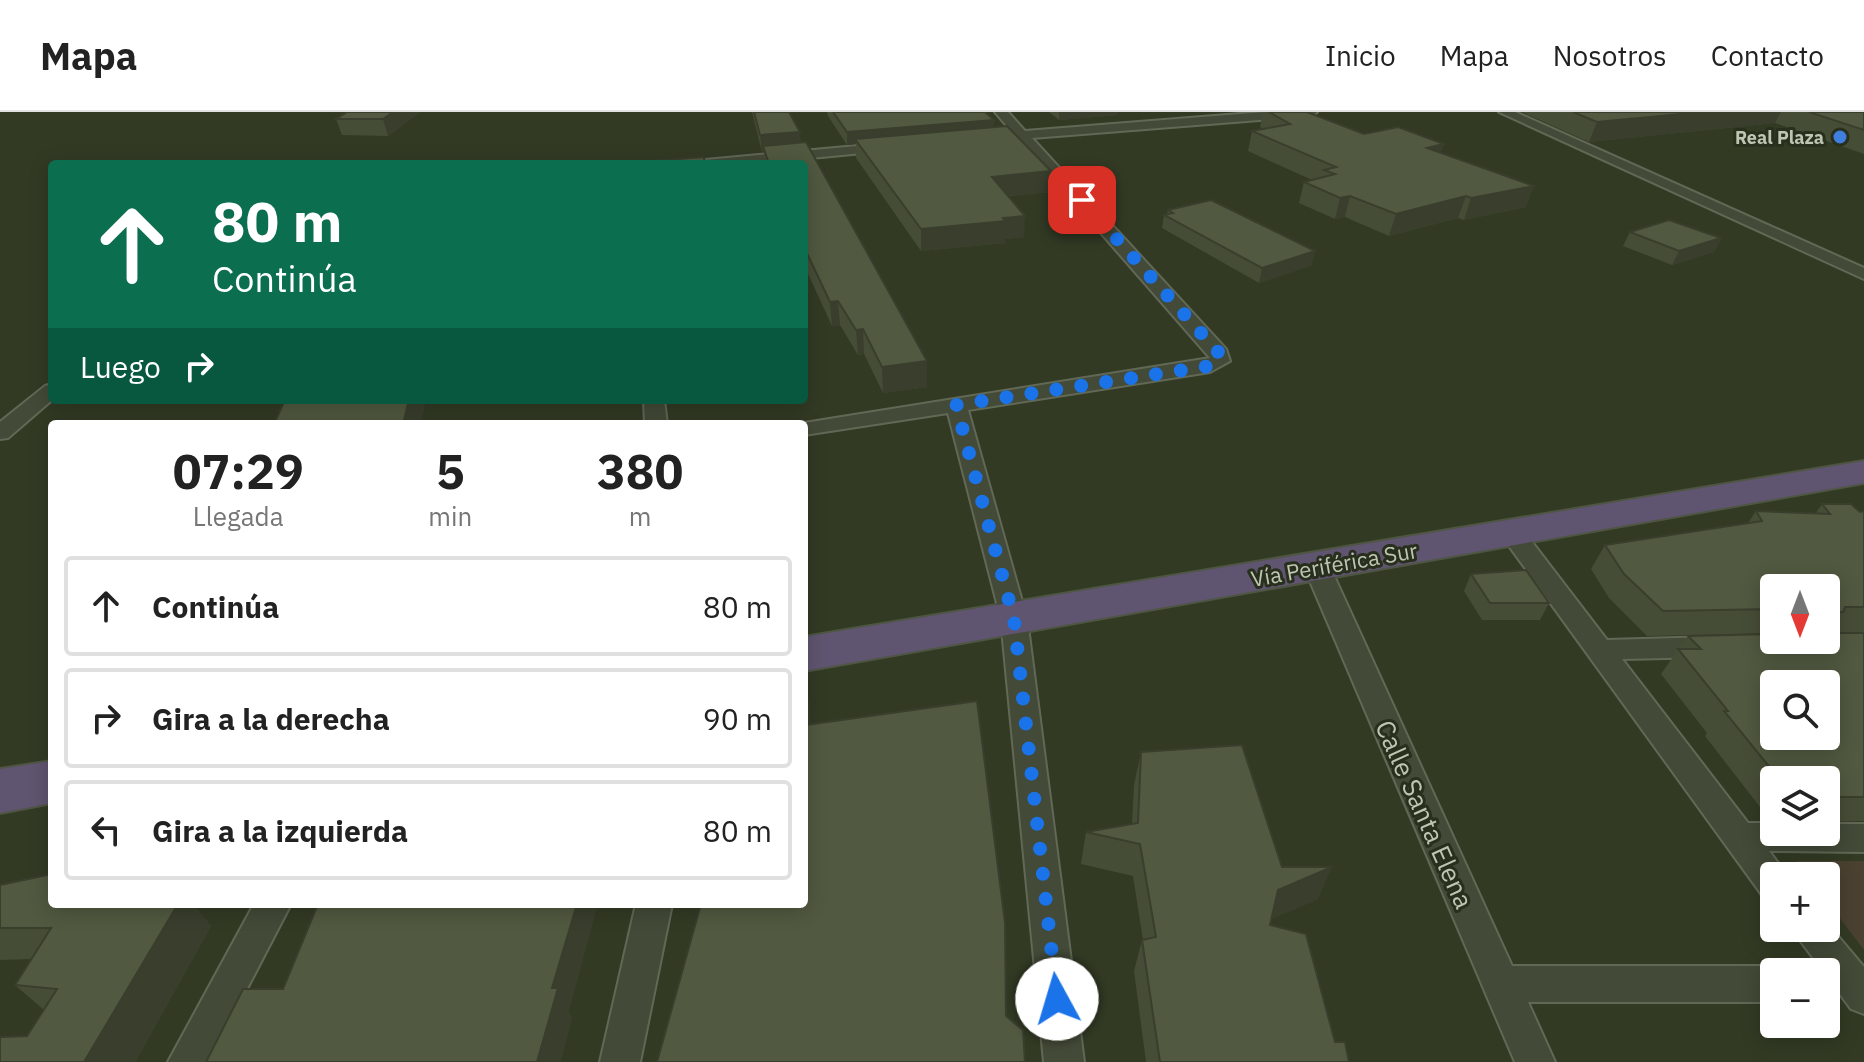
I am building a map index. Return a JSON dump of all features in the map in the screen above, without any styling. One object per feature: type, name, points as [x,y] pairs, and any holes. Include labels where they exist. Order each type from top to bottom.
[{"type":"highway","name":"Vía Periférica Sur","points":[[808,653],[1864,472]]},
{"type":"highway","points":[[0,791],[48,783]]},
{"type":"street","points":[[808,428],[1210,366],[1220,361],[1219,353],[1001,112]]},
{"type":"street","points":[[991,138],[1227,115],[1311,112]]},
{"type":"street","points":[[1505,112],[1864,274]]},
{"type":"street","points":[[748,160],[911,145]]},
{"type":"street","points":[[0,433],[48,393]]},
{"type":"street","points":[[956,405],[1014,619],[1064,1062]]},
{"type":"street","points":[[1513,534],[1760,866]]},
{"type":"street","name":"Calle Santa Elena","points":[[1317,567],[1535,1062]]},
{"type":"street","points":[[1600,650],[1740,647]]},
{"type":"street","points":[[1737,837],[1864,838]]},
{"type":"street","points":[[188,1062],[271,908]]},
{"type":"street","points":[[620,1062],[653,908]]},
{"type":"street","points":[[1818,942],[1848,988]]},
{"type":"street","points":[[1500,984],[1760,984]]},
{"type":"shaded area","points":[[1864,861],[1864,950],[1840,918],[1840,862],[1798,862]]},
{"type":"building","points":[[347,112],[393,112],[383,119],[336,119]]},
{"type":"building","points":[[754,112],[789,112],[800,132],[760,135]]},
{"type":"building","points":[[833,112],[985,112],[994,120],[847,132]]},
{"type":"building","points":[[1269,112],[1307,112],[1364,134],[1398,127],[1444,144],[1427,148],[1534,186],[1471,198],[1466,196],[1396,214],[1350,196],[1340,198],[1304,182],[1335,174],[1324,170],[1336,167],[1252,131],[1290,124]]},
{"type":"building","points":[[1573,112],[1702,112],[1597,122]]},
{"type":"building","points":[[1809,112],[1864,112],[1864,130]]},
{"type":"building","points":[[1007,126],[1051,171],[992,177],[1025,216],[1003,218],[1006,221],[921,229],[855,139]]},
{"type":"building","points":[[806,142],[927,361],[882,367],[863,329],[856,330],[838,301],[830,302],[808,255],[808,160],[768,160],[763,146]]},
{"type":"building","points":[[704,157],[704,160],[664,160]]},
{"type":"building","points":[[1211,200],[1315,251],[1262,268],[1164,215],[1173,213],[1168,210]]},
{"type":"building","points":[[1669,220],[1721,238],[1679,251],[1630,232]]},
{"type":"building","points":[[283,404],[408,404],[404,420],[276,420]]},
{"type":"building","points":[[1822,504],[1851,504],[1860,512],[1864,511],[1864,607],[1845,607],[1840,612],[1840,574],[1760,574],[1760,609],[1663,611],[1624,574],[1605,545],[1762,521],[1756,511],[1830,514]]},
{"type":"building","points":[[1526,570],[1549,603],[1490,603],[1471,574]]},
{"type":"building","points":[[1840,633],[1864,633],[1864,797],[1840,797],[1840,766],[1769,766],[1678,649],[1701,649],[1688,636],[1760,634],[1760,654],[1840,654]]},
{"type":"building","points":[[977,701],[1005,923],[1006,1016],[1023,1030],[1025,1062],[657,1062],[700,908],[808,908],[808,725]]},
{"type":"building","points":[[1242,745],[1282,867],[1332,867],[1278,890],[1270,925],[1306,934],[1335,1042],[1345,1042],[1349,1062],[1160,1062],[1142,940],[1156,937],[1140,844],[1086,832],[1138,823],[1141,752]]},
{"type":"building","points":[[48,875],[48,908],[176,908],[84,1062],[0,1062],[0,1037],[27,1036],[57,989],[15,985],[51,928],[0,928],[0,885]]},
{"type":"building","points":[[316,908],[576,908],[552,988],[558,988],[537,1062],[206,1062],[243,989],[283,989]]},
{"type":"place","name":"Real Plaza","points":[[1840,137]]},
{"type":"route","points":[[1057,999],[1014,619],[956,405],[1210,366],[1220,361],[1219,353],[1082,200]]}]
